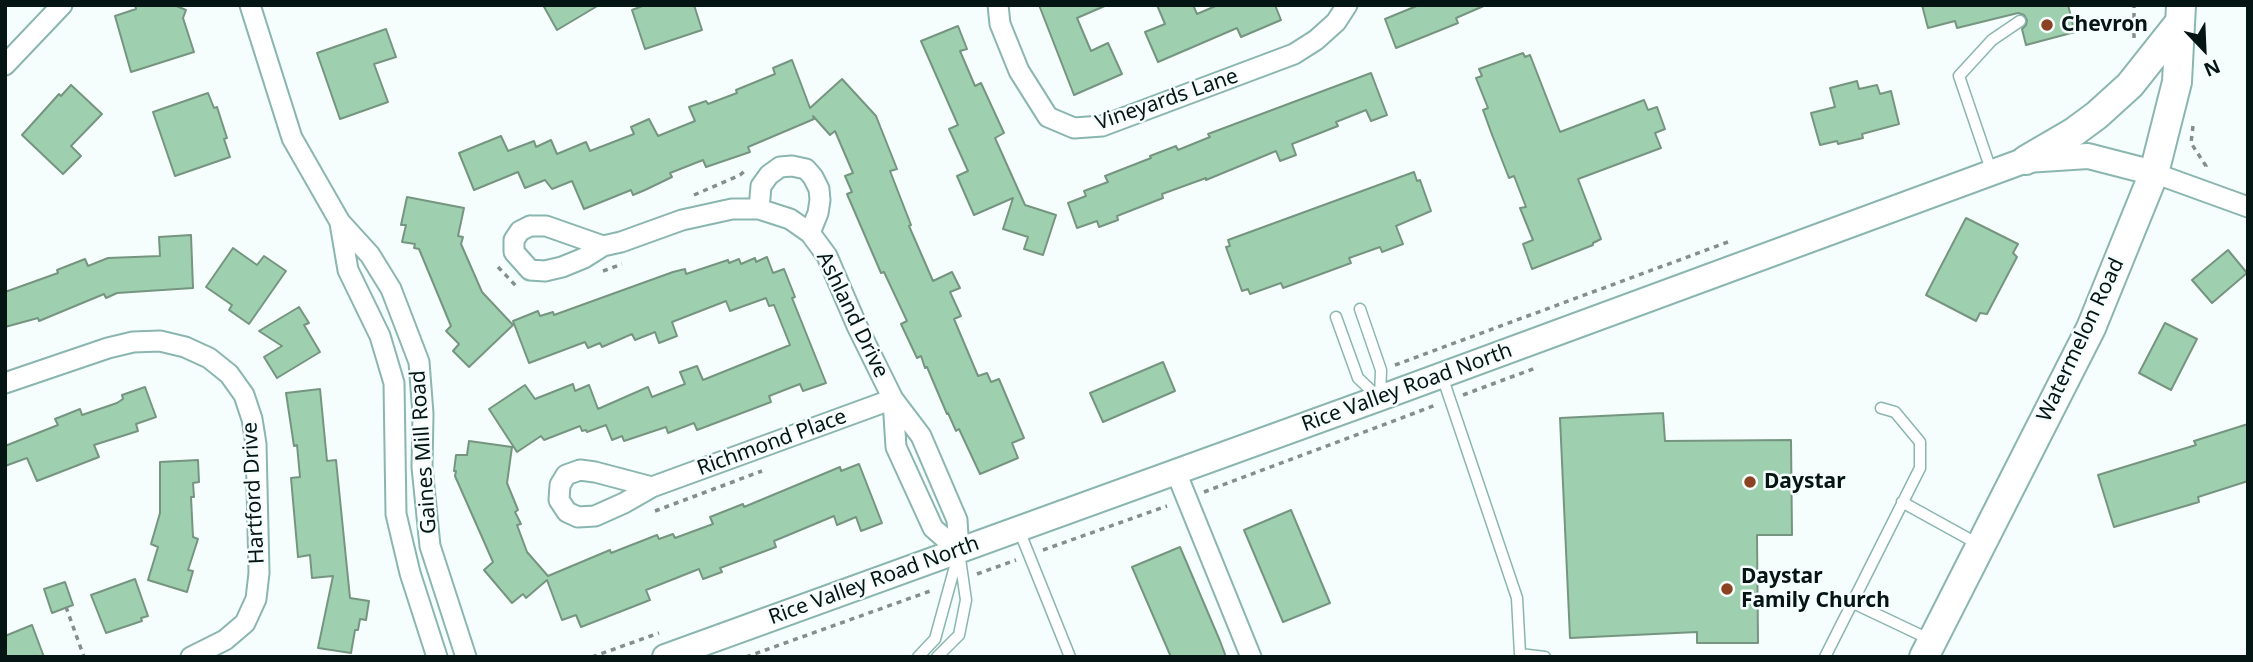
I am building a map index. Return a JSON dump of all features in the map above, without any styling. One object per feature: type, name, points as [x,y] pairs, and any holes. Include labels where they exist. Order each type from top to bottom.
[{"type":"main road","points":[[2026,160],[2074,132],[2130,85],[2153,58],[2180,14]]},
{"type":"main road","name":"Watermelon Road","points":[[1928,649],[2091,328],[2154,173],[2177,82],[2180,14]]},
{"type":"street","points":[[5,65],[62,5]]},
{"type":"street","name":"Gaines Mill Road","points":[[250,5],[292,138],[340,222],[370,255],[391,289],[419,362],[423,414],[422,467],[430,545],[467,657]]},
{"type":"street","name":"Vineyards Lane","points":[[998,5],[1000,24],[1019,71],[1048,117],[1074,128],[1102,126],[1294,54],[1336,22],[1347,5]]},
{"type":"street","name":"Rice Valley Road North","points":[[665,657],[2026,160],[2088,156],[2154,173]]},
{"type":"street","name":"Ashland Drive","points":[[759,209],[761,186],[769,175],[780,167],[806,169],[814,177],[820,200],[810,233]]},
{"type":"street","points":[[2154,173],[2248,207]]},
{"type":"street","name":"Ashland Drive","points":[[604,246],[682,220],[732,209],[759,209],[790,219],[810,233],[827,256],[893,399],[921,436],[957,520],[958,551]]},
{"type":"street","name":"Gaines Mill Road","points":[[340,222],[348,270],[380,336],[394,383],[396,514],[410,573],[437,657]]},
{"type":"street","name":"Hartford Drive","points":[[5,383],[108,348],[134,342],[160,341],[186,347],[209,358],[229,373],[244,395],[256,444],[259,573],[256,599],[245,623],[225,640],[191,657]]},
{"type":"street","name":"Richmond Place","points":[[652,486],[893,399]]},
{"type":"street","points":[[1177,472],[1251,657]]},
{"type":"lane","points":[[1992,173],[1959,76],[1992,40],[2020,21]]},
{"type":"lane","points":[[1360,309],[1381,370],[1380,398]]},
{"type":"lane","points":[[1336,317],[1358,378],[1380,398]]},
{"type":"lane","points":[[1441,375],[1517,598],[1520,653],[1545,657]]},
{"type":"lane","points":[[1825,657],[1920,468],[1920,442],[1895,412],[1881,408]]},
{"type":"lane","points":[[1902,502],[1981,545]]},
{"type":"lane","points":[[1018,530],[1070,657]]},
{"type":"lane","points":[[937,657],[959,635],[966,600],[958,551]]},
{"type":"lane","points":[[918,657],[934,639],[958,551]]},
{"type":"lane","points":[[1853,603],[1928,649]]},
{"type":"path","points":[[689,197],[740,175],[750,166]]},
{"type":"path","points":[[1381,370],[1728,242]]},
{"type":"path","points":[[494,261],[513,285],[521,288]]},
{"type":"path","points":[[592,276],[629,261]]},
{"type":"path","points":[[963,579],[1187,499],[1541,365]]},
{"type":"path","points":[[746,657],[951,583]]},
{"type":"path","points":[[66,607],[83,657]]},
{"type":"building","points":[[135,5],[174,5],[186,10],[183,18],[194,52],[131,72],[115,16],[136,9]]},
{"type":"building","points":[[543,5],[599,5],[557,30]]},
{"type":"building","points":[[645,5],[694,5],[702,30],[645,49],[632,10]]},
{"type":"building","points":[[1039,5],[1107,5],[1077,18],[1091,51],[1108,43],[1122,74],[1074,95]]},
{"type":"building","points":[[1157,5],[1193,5],[1197,14],[1218,5],[1275,5],[1281,20],[1241,37],[1237,28],[1158,62],[1145,32],[1165,24]]},
{"type":"building","points":[[1419,5],[1486,5],[1456,18],[1458,23],[1396,48],[1385,19]]},
{"type":"building","name":"Chevron","points":[[1922,5],[2068,5],[2075,32],[2026,45],[2022,29],[2027,20],[2024,15],[2018,13],[1957,28],[1955,21],[1928,28]]},
{"type":"building","points":[[958,26],[967,49],[960,51],[975,86],[981,83],[1004,133],[995,138],[1025,205],[1056,215],[1043,255],[1024,249],[1028,237],[1003,229],[1013,198],[974,215],[957,176],[968,171],[949,129],[958,125],[921,41]]},
{"type":"building","points":[[386,29],[396,57],[374,64],[388,102],[340,119],[317,53]]},
{"type":"building","points":[[1523,53],[1525,57],[1530,55],[1560,132],[1644,100],[1648,110],[1657,107],[1665,129],[1655,133],[1661,148],[1578,179],[1601,239],[1593,245],[1532,269],[1523,244],[1533,240],[1520,208],[1526,207],[1514,176],[1509,178],[1491,132],[1483,110],[1488,108],[1476,78],[1482,76],[1479,69]]},
{"type":"building","points":[[792,60],[810,108],[842,79],[876,116],[897,169],[890,171],[911,225],[909,226],[933,281],[952,272],[960,288],[950,292],[961,316],[954,319],[978,376],[987,373],[991,382],[999,379],[1024,438],[1012,443],[1018,458],[980,474],[959,429],[956,431],[947,414],[927,367],[925,368],[921,356],[917,358],[901,324],[907,321],[884,272],[881,273],[847,194],[852,192],[845,176],[853,173],[835,131],[830,135],[813,116],[814,119],[748,147],[750,152],[706,167],[703,160],[670,173],[672,177],[633,195],[631,190],[584,209],[572,181],[552,189],[545,180],[525,188],[518,172],[474,190],[459,153],[501,136],[508,151],[534,141],[536,147],[551,140],[557,154],[586,142],[590,151],[634,134],[631,127],[649,119],[658,136],[695,121],[689,107],[706,101],[708,104],[737,93],[736,90],[775,74],[773,68]]},
{"type":"building","points":[[1371,73],[1387,115],[1371,121],[1366,110],[1336,122],[1338,126],[1292,144],[1296,155],[1280,161],[1276,151],[1206,180],[1162,194],[1163,198],[1117,216],[1118,220],[1099,227],[1097,221],[1077,228],[1068,203],[1086,196],[1084,191],[1108,182],[1105,176],[1151,158],[1150,156],[1176,146],[1178,150],[1210,137],[1208,134]]},
{"type":"building","points":[[1857,81],[1859,89],[1877,85],[1880,94],[1891,91],[1899,124],[1862,134],[1863,138],[1820,145],[1811,113],[1835,107],[1830,88]]},
{"type":"building","points":[[71,85],[102,114],[71,146],[81,156],[63,174],[22,135],[59,94],[61,96]]},
{"type":"building","points":[[208,93],[214,108],[217,107],[230,157],[175,176],[153,112]]},
{"type":"building","points":[[1414,172],[1417,181],[1420,180],[1431,211],[1396,226],[1403,244],[1382,252],[1380,247],[1349,258],[1351,263],[1283,288],[1281,283],[1250,294],[1248,289],[1242,291],[1226,247],[1230,246],[1228,240]]},
{"type":"building","points":[[407,197],[464,208],[458,236],[463,237],[461,244],[482,292],[513,325],[469,367],[453,351],[459,344],[446,331],[451,326],[419,249],[414,248],[415,244],[402,242],[406,225],[401,225]]},
{"type":"building","points":[[1966,218],[2018,244],[2013,253],[2017,257],[1987,314],[1980,313],[1976,321],[1926,295]]},
{"type":"building","points":[[191,235],[193,288],[117,293],[106,298],[104,294],[39,321],[38,318],[5,327],[5,292],[58,273],[57,270],[85,259],[88,266],[108,258],[160,256],[159,237]]},
{"type":"building","points":[[233,248],[257,265],[264,256],[286,271],[249,324],[229,310],[232,305],[206,287]]},
{"type":"building","points":[[2228,250],[2247,273],[2212,303],[2192,280]]},
{"type":"building","points":[[767,257],[773,273],[784,269],[795,297],[792,298],[826,383],[803,391],[800,384],[769,396],[771,402],[697,430],[694,423],[668,433],[666,427],[624,441],[622,436],[612,440],[606,425],[587,432],[582,431],[580,426],[544,440],[541,436],[517,452],[489,409],[525,385],[535,399],[573,384],[575,391],[589,385],[598,409],[648,387],[652,397],[685,384],[680,372],[697,366],[703,380],[790,345],[774,305],[769,306],[766,298],[730,311],[726,301],[672,322],[677,336],[659,343],[655,332],[635,340],[632,334],[602,347],[600,343],[588,348],[585,342],[529,363],[513,321],[538,311],[540,316],[553,312],[554,315],[673,272],[685,269],[686,274],[728,260],[729,263],[739,259],[741,264],[755,258],[756,262]]},
{"type":"building","points":[[299,307],[309,323],[304,325],[320,352],[277,378],[264,357],[282,346],[259,331]]},
{"type":"building","points":[[2165,323],[2197,339],[2171,390],[2139,373]]},
{"type":"building","points":[[1163,362],[1175,391],[1103,422],[1090,393]]},
{"type":"building","points":[[145,387],[156,417],[136,424],[138,431],[94,445],[99,457],[37,481],[27,458],[5,466],[5,446],[58,425],[55,419],[80,409],[82,415],[117,403],[123,399],[122,395]]},
{"type":"building","points":[[320,389],[327,461],[336,460],[350,598],[369,601],[366,620],[360,619],[358,630],[355,630],[351,653],[318,648],[333,576],[312,578],[310,555],[298,557],[291,478],[300,477],[297,445],[294,446],[286,393]]},
{"type":"building","points":[[1663,413],[1665,441],[1791,440],[1792,535],[1757,535],[1758,643],[1697,643],[1697,632],[1570,638],[1560,418]]},
{"type":"building","points":[[2248,424],[2248,481],[2198,497],[2199,502],[2114,527],[2098,475],[2196,445],[2194,441]]},
{"type":"building","points":[[469,441],[512,447],[507,483],[518,510],[515,512],[521,524],[517,525],[527,552],[548,576],[610,550],[611,553],[657,535],[659,539],[673,534],[675,538],[713,524],[710,517],[743,504],[744,507],[840,467],[841,471],[859,464],[882,523],[861,531],[856,517],[837,525],[834,516],[774,541],[776,547],[720,568],[722,572],[703,579],[699,569],[646,590],[650,600],[581,627],[576,615],[562,620],[547,580],[526,598],[523,594],[512,603],[484,570],[493,562],[454,471],[456,455],[467,455]]},
{"type":"building","points":[[198,460],[199,482],[193,483],[194,497],[191,497],[193,537],[198,539],[188,570],[193,571],[187,592],[148,580],[158,547],[151,544],[160,513],[160,462]]},
{"type":"building","points":[[1291,510],[1330,603],[1283,622],[1244,530]]},
{"type":"building","points":[[1180,547],[1226,657],[1171,657],[1132,567]]},
{"type":"building","points":[[135,579],[148,616],[141,618],[142,621],[106,633],[91,595]]},
{"type":"building","points":[[65,582],[73,605],[52,613],[44,589]]},
{"type":"building","points":[[32,625],[44,657],[5,657],[5,636]]},
{"type":"place","name":"Chevron","points":[[2047,25]]},
{"type":"place","name":"Daystar","points":[[1750,482]]},
{"type":"place","name":"Daystar Family Church","points":[[1727,589]]}]
